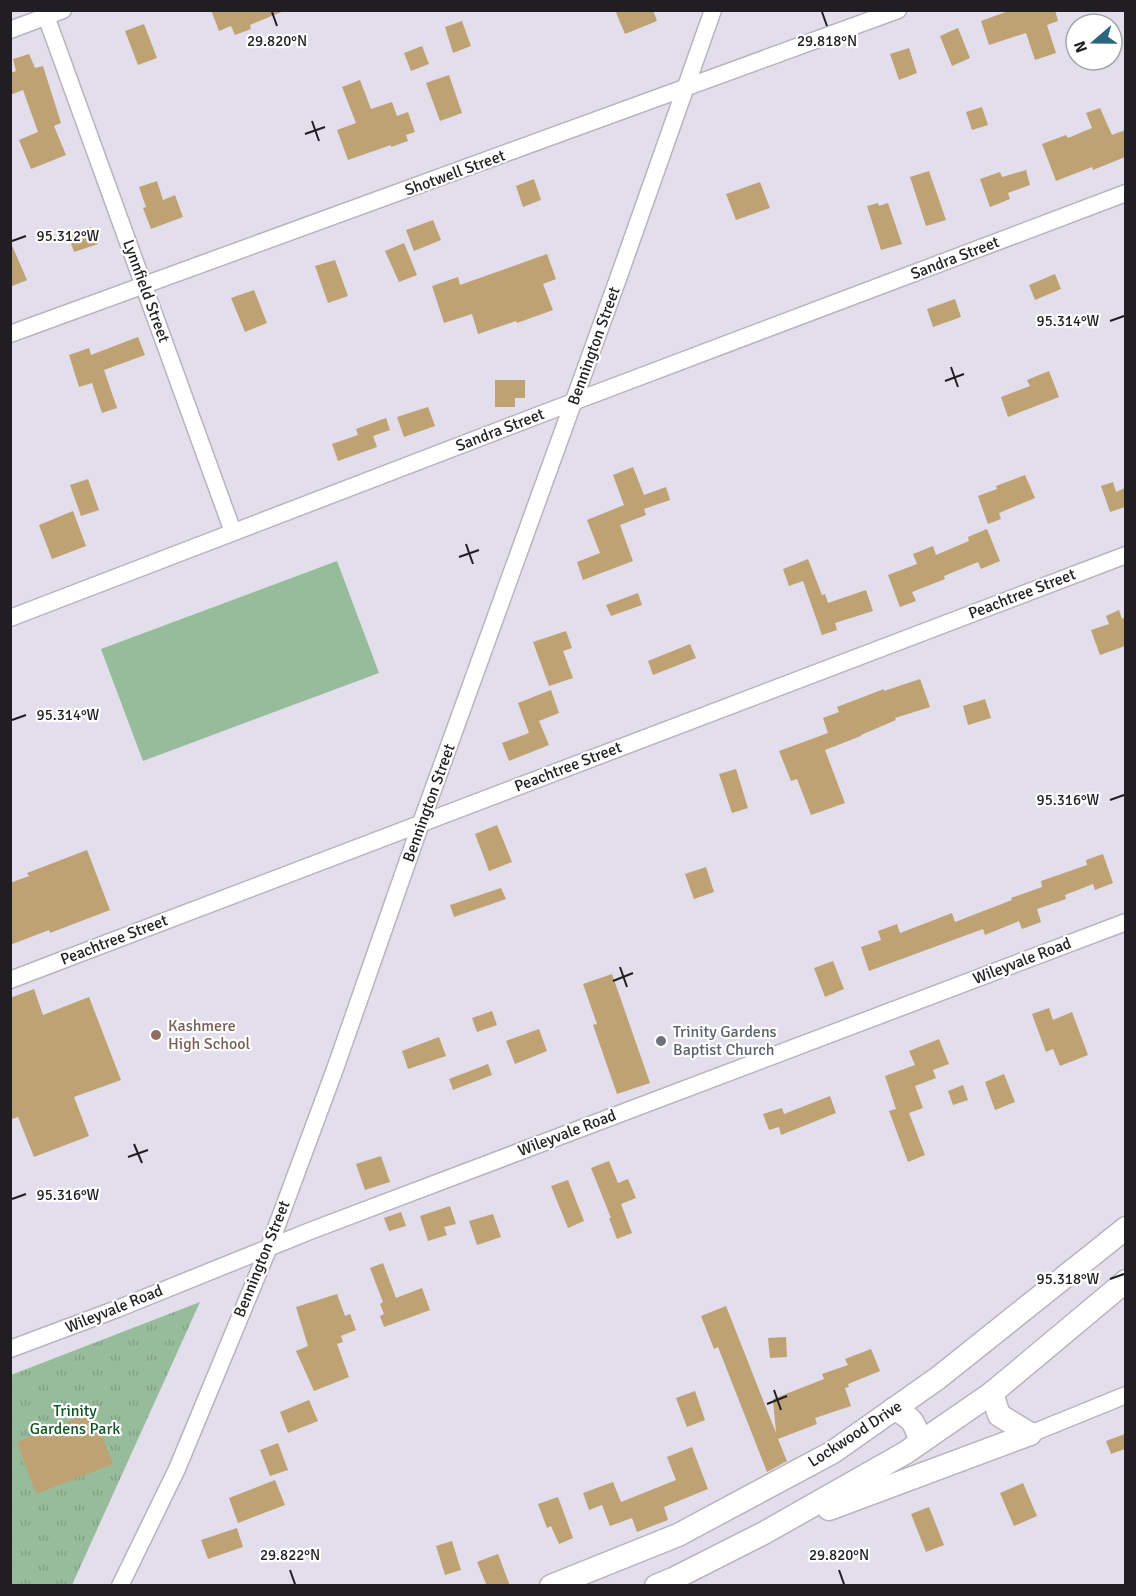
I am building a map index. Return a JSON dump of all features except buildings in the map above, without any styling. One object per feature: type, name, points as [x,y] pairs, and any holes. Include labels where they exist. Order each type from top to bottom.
[{"type":"main road","name":"Lockwood Drive","points":[[551,1586],[678,1535],[833,1452],[938,1378],[1125,1228]]},
{"type":"main road","points":[[656,1586],[764,1533],[906,1453],[992,1393],[1125,1281]]},
{"type":"main road","points":[[992,1393],[999,1415],[1030,1434]]},
{"type":"main road","points":[[894,1409],[909,1417],[921,1442]]},
{"type":"main road","points":[[764,1533],[1030,1434]]},
{"type":"street","points":[[10,30],[63,10]]},
{"type":"street","name":"Bennington Street","points":[[120,1586],[177,1469],[268,1247],[339,1058],[713,10]]},
{"type":"street","name":"Shotwell Street","points":[[10,334],[898,10]]},
{"type":"street","name":"Lynnfield Street","points":[[46,16],[233,532]]},
{"type":"street","name":"Sandra Street","points":[[10,618],[1125,193]]},
{"type":"street","name":"Peachtree Street","points":[[10,980],[1125,555]]},
{"type":"street","name":"Wileyvale Road","points":[[10,1349],[117,1309],[268,1247],[1125,922]]},
{"type":"street","points":[[1030,1434],[1125,1395]]},
{"type":"green space","points":[[337,561],[379,673],[143,761],[101,649]]},
{"type":"green space","name":"Trinity Gardens Park","points":[[200,1302],[72,1585],[11,1586],[11,1375]]},
{"type":"place","name":"Kashmere High School","points":[[156,1035]]},
{"type":"place","name":"Trinity Gardens Baptist Church","points":[[661,1041]]}]
